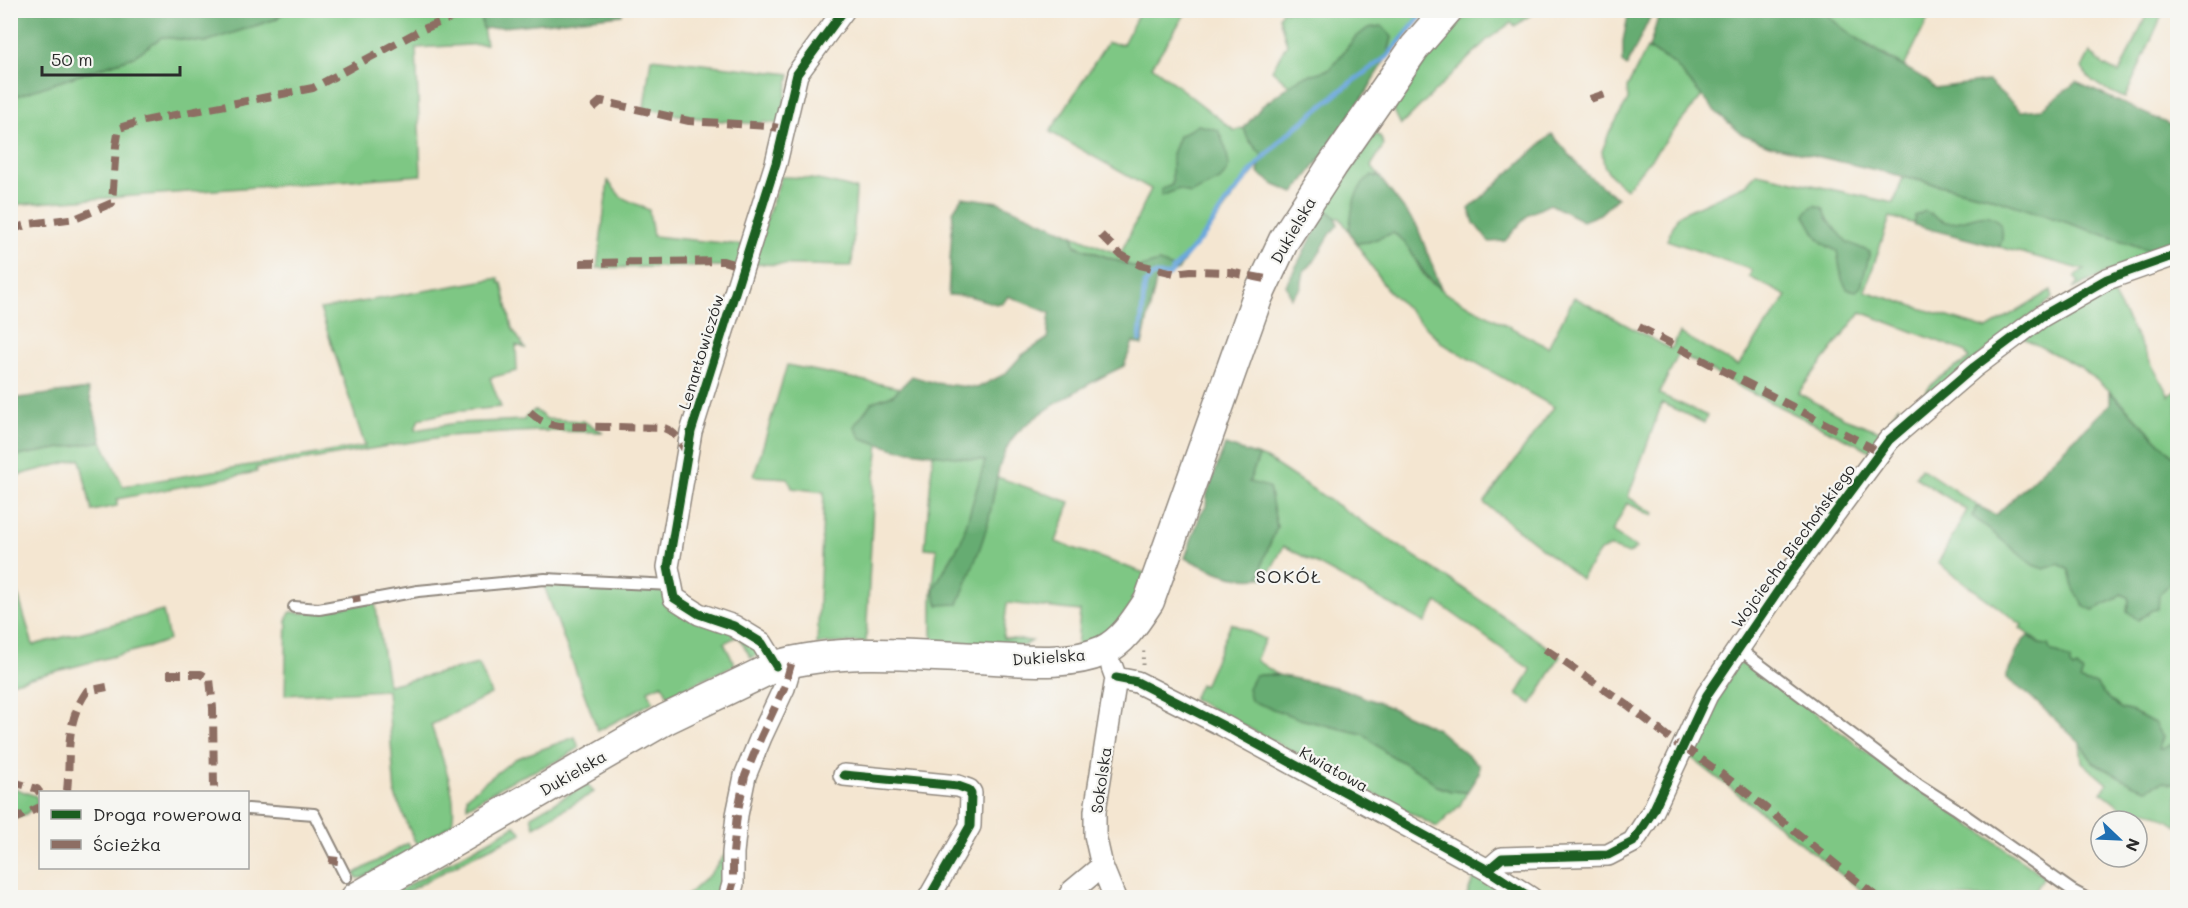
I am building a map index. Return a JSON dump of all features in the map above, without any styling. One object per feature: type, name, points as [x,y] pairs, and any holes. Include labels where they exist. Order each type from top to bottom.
[{"type":"main road","name":"Dukielska","points":[[351,887],[666,719],[784,664],[832,655],[883,654],[1035,661],[1082,658],[1105,650],[1128,631],[1149,601],[1257,298],[1284,240],[1414,46],[1447,10]]},
{"type":"street","name":"Lenartowiczów","points":[[672,585],[668,567],[692,432],[776,163],[797,74],[844,10]]},
{"type":"street","name":"Wojciecha Biechońskiego","points":[[1488,870],[1502,858],[1608,855],[1633,842],[1653,811],[1707,695],[1786,579],[1889,440],[1974,367],[2042,316],[2107,279],[2178,254]]},
{"type":"street","points":[[672,585],[674,598],[699,614],[734,627],[762,643],[784,664],[784,688],[746,776],[736,815],[733,884],[729,897]]},
{"type":"street","points":[[1105,650],[1116,678]]},
{"type":"street","name":"Kwiatowa","points":[[1116,678],[1137,682],[1176,701],[1488,870],[1531,897]]},
{"type":"street","name":"Sokolska","points":[[1115,897],[1102,866],[1095,836],[1095,809],[1116,678]]},
{"type":"street","points":[[844,775],[958,786],[969,790],[971,793],[970,826],[929,897]]},
{"type":"street","points":[[1068,897],[1102,866]]},
{"type":"lane","points":[[294,607],[319,609],[418,591],[545,579],[672,585]]},
{"type":"lane","points":[[1738,648],[1919,785],[2073,891],[2086,897]]},
{"type":"lane","points":[[249,809],[314,814],[351,887]]},
{"type":"path","points":[[1145,645],[1143,661],[1145,669]]},
{"type":"green space","points":[[480,10],[622,11],[622,15],[483,29]]},
{"type":"green space","points":[[2149,10],[2164,11],[2125,98],[2095,83],[2082,68],[2090,52],[2104,65],[2119,73]]},
{"type":"green space","points":[[10,11],[285,11],[276,19],[205,42],[162,37],[133,57],[11,98]]},
{"type":"green space","points":[[285,11],[480,11],[486,44],[416,48],[421,175],[11,205],[10,98],[133,57],[162,37],[205,42],[276,19]]},
{"type":"green space","points":[[1140,11],[1187,11],[1152,66],[1235,131],[1244,128],[1248,139],[1262,155],[1260,165],[1206,235],[1197,242],[1178,270],[1159,262],[1137,268],[1075,245],[1073,235],[1120,255],[1151,189],[1050,132],[1107,43],[1123,44]]},
{"type":"green space","points":[[1282,11],[1426,11],[1387,57],[1392,38],[1381,26],[1368,28],[1353,40],[1330,69],[1300,78],[1290,86],[1272,70],[1287,44],[1279,17]]},
{"type":"green space","points":[[1470,11],[1536,11],[1515,26],[1511,23],[1487,40],[1401,125],[1394,111],[1395,101],[1430,55]]},
{"type":"green space","points":[[1629,11],[1653,11],[1627,66],[1623,64],[1623,41]]},
{"type":"green space","points":[[1660,11],[1823,11],[1861,42],[1920,76],[1935,88],[1988,81],[2021,111],[2042,109],[2076,82],[2177,128],[2177,244],[2152,251],[1987,196],[1769,145],[1742,134],[1716,112],[1674,64],[1649,48]]},
{"type":"green space","points":[[1823,11],[1932,11],[1904,67],[1841,28]]},
{"type":"green space","points":[[1382,26],[1392,37],[1387,57],[1327,150],[1294,193],[1275,185],[1258,173],[1262,155],[1248,139],[1244,128],[1262,106],[1300,78],[1330,69],[1354,39],[1368,28]]},
{"type":"green space","points":[[1647,48],[1674,64],[1702,96],[1626,189],[1604,166],[1602,151],[1609,133],[1628,100],[1627,88]]},
{"type":"green space","points":[[651,58],[790,74],[780,124],[716,120],[644,108]]},
{"type":"green space","points":[[1198,125],[1218,130],[1226,149],[1229,166],[1225,174],[1220,180],[1190,194],[1179,189],[1161,196],[1162,189],[1172,185],[1172,154],[1179,136]]},
{"type":"green space","points":[[1375,134],[1380,136],[1384,145],[1371,166],[1380,177],[1372,175],[1352,215],[1349,231],[1340,218],[1324,211]]},
{"type":"green space","points":[[1552,134],[1586,174],[1617,198],[1600,214],[1583,221],[1550,204],[1529,214],[1505,241],[1489,242],[1474,223],[1469,209]]},
{"type":"green space","points":[[1757,173],[1894,203],[1903,177],[1987,196],[2152,251],[2073,289],[2079,282],[2074,277],[2084,270],[1890,217],[1865,291],[1987,329],[2051,290],[2053,298],[1908,412],[1911,405],[1913,406],[1936,380],[1969,359],[1964,351],[1861,312],[1798,393],[1844,418],[1882,432],[1899,405],[1897,422],[1875,453],[1749,392],[1679,353],[1659,394],[1707,416],[1704,423],[1662,403],[1628,497],[1654,513],[1653,516],[1627,503],[1612,532],[1636,548],[1629,554],[1610,547],[1600,551],[1581,579],[1484,503],[1554,407],[1443,344],[1386,288],[1356,243],[1368,242],[1393,233],[1410,250],[1420,270],[1432,284],[1548,347],[1574,297],[1671,349],[1680,333],[1738,366],[1787,296],[1749,277],[1752,270],[1667,240],[1678,215],[1745,185]]},
{"type":"green space","points":[[1372,175],[1380,178],[1417,226],[1441,288],[1427,276],[1407,245],[1393,233],[1368,242],[1356,243],[1349,231],[1352,207],[1360,188]]},
{"type":"green space","points":[[781,177],[829,182],[856,189],[852,266],[751,264]]},
{"type":"green space","points":[[608,181],[621,197],[649,210],[653,236],[743,245],[739,268],[725,266],[597,268]]},
{"type":"green space","points":[[962,197],[998,202],[1073,235],[1075,246],[1137,268],[1159,262],[1178,270],[1156,281],[1142,345],[1133,342],[1124,366],[1045,411],[1010,442],[998,471],[982,543],[958,604],[938,605],[933,589],[961,542],[985,461],[895,449],[861,438],[854,426],[872,402],[893,395],[912,376],[935,383],[977,388],[1005,374],[1022,355],[1047,339],[1050,313],[1008,296],[1004,302],[996,304],[969,296],[948,295],[953,211]]},
{"type":"green space","points":[[1814,205],[1823,208],[1829,221],[1847,242],[1870,252],[1861,287],[1856,291],[1847,289],[1842,279],[1837,251],[1817,237],[1805,216]]},
{"type":"green space","points":[[1925,211],[1946,222],[1982,216],[1995,218],[2002,230],[1999,247],[1914,225],[1915,216]]},
{"type":"green space","points":[[1330,212],[1336,218],[1338,225],[1314,261],[1304,271],[1301,288],[1291,298],[1286,285],[1325,213]]},
{"type":"green space","points":[[499,278],[512,328],[525,348],[516,345],[517,371],[490,378],[501,407],[452,412],[419,419],[415,430],[456,423],[524,420],[535,410],[547,419],[583,421],[603,432],[539,431],[447,436],[256,468],[257,472],[117,499],[117,506],[92,511],[80,459],[11,477],[11,457],[102,441],[123,486],[365,446],[320,309]]},
{"type":"green space","points":[[2108,285],[2169,396],[2177,390],[2177,460],[2109,390],[2080,367],[2023,338]]},
{"type":"green space","points":[[787,365],[900,388],[893,395],[872,402],[861,438],[879,444],[874,484],[866,642],[817,644],[824,492],[792,488],[788,478],[754,476]]},
{"type":"green space","points":[[88,389],[102,441],[11,457],[11,399]]},
{"type":"green space","points":[[2110,392],[2177,460],[2177,551],[2168,562],[2177,565],[2177,571],[2159,595],[2158,609],[2152,610],[2138,620],[2127,611],[2128,597],[2121,594],[2116,599],[2093,610],[2083,606],[2073,587],[2069,570],[2059,564],[2044,569],[2033,565],[1972,516],[1978,506],[1996,515],[2110,404]]},
{"type":"green space","points":[[1225,445],[1259,456],[1249,482],[1269,487],[1277,527],[1264,558],[1259,578],[1230,576],[1185,558],[1201,513],[1206,507],[1207,494]]},
{"type":"green space","points":[[933,453],[986,460],[961,542],[944,570],[958,604],[988,523],[997,477],[1070,502],[1056,542],[1150,575],[1121,618],[1101,636],[1077,646],[1080,611],[1007,603],[1003,638],[1032,641],[1024,646],[935,641],[932,635],[932,594],[937,549],[925,548]]},
{"type":"green space","points":[[1259,456],[1267,459],[1460,586],[1560,656],[1532,704],[1517,695],[1531,670],[1437,602],[1425,623],[1284,546],[1266,578],[1259,578],[1264,558],[1277,527],[1249,482]]},
{"type":"green space","points":[[1921,468],[1978,506],[1972,516],[2044,569],[2059,564],[2069,570],[2073,587],[2093,610],[2116,599],[2121,594],[2128,597],[2127,607],[2147,615],[2158,595],[2177,571],[2177,746],[2174,744],[2159,749],[2163,736],[2156,724],[2133,712],[2121,709],[2096,684],[2080,680],[2073,669],[2020,628],[2022,625],[1938,563],[1967,510],[1915,477]]},
{"type":"green space","points":[[10,568],[33,645],[163,611],[169,640],[11,683]]},
{"type":"green space","points":[[543,583],[652,588],[664,592],[699,616],[751,638],[760,644],[763,652],[751,658],[738,636],[724,643],[735,665],[668,696],[662,684],[648,690],[653,702],[598,731]]},
{"type":"green space","points":[[375,602],[388,685],[479,664],[491,694],[431,725],[451,787],[452,824],[419,845],[414,840],[395,795],[387,690],[285,695],[287,617],[291,612],[304,613]]},
{"type":"green space","points":[[1231,623],[1265,639],[1256,660],[1278,675],[1255,675],[1300,719],[1363,734],[1385,752],[1426,776],[1437,786],[1451,791],[1467,792],[1460,805],[1437,827],[1193,699],[1200,684],[1204,686]]},
{"type":"green space","points":[[2028,636],[2039,644],[2048,645],[2051,652],[2070,660],[2070,666],[2073,669],[2077,667],[2083,673],[2080,680],[2096,684],[2121,709],[2133,712],[2156,724],[2163,736],[2159,749],[2169,745],[2177,746],[2177,783],[2171,784],[2163,781],[2147,789],[2134,785],[2093,762],[2080,743],[2030,696],[2006,678],[2018,649]]},
{"type":"green space","points":[[1737,664],[1746,664],[1773,681],[1884,765],[1904,783],[1926,794],[2044,876],[2032,897],[1870,897],[1688,755]]},
{"type":"green space","points":[[1255,675],[1278,675],[1340,688],[1387,706],[1437,729],[1479,765],[1479,773],[1467,792],[1451,791],[1437,786],[1426,776],[1385,752],[1363,734],[1300,719],[1251,701],[1248,688]]},
{"type":"green space","points":[[575,737],[579,748],[560,760],[513,780],[467,807],[467,796],[515,759]]},
{"type":"green space","points":[[2080,743],[2093,762],[2147,789],[2163,781],[2171,784],[2177,783],[2177,826],[2160,815],[2149,811],[2149,809],[2123,809],[2102,792],[2107,784],[2082,762]]},
{"type":"green space","points":[[587,784],[594,792],[534,827],[531,816]]},
{"type":"green space","points":[[11,787],[36,796],[38,803],[26,814],[11,819]]},
{"type":"green space","points":[[515,826],[522,833],[471,857],[397,897],[396,892]]},
{"type":"green space","points":[[408,843],[412,851],[362,878],[357,878],[354,874]]},
{"type":"green space","points":[[727,852],[727,897],[684,898],[710,874]]},
{"type":"green space","points":[[1478,867],[1529,898],[1466,898]]},
{"type":"waterway","points":[[1140,340],[1145,284],[1153,275],[1169,275],[1205,234],[1256,166],[1284,137],[1350,83],[1387,57],[1426,10]]},
{"type":"marked path","points":[[10,230],[29,224],[77,218],[112,203],[119,128],[139,122],[313,88],[421,30],[470,10]]},
{"type":"marked path","points":[[1590,99],[1611,92]]},
{"type":"marked path","points":[[593,108],[601,101],[689,121],[784,129]]},
{"type":"marked path","points":[[1101,235],[1121,255],[1140,265],[1174,273],[1229,272],[1266,279]]},
{"type":"marked path","points":[[580,263],[723,261],[743,267]]},
{"type":"marked path","points":[[1639,327],[1872,448],[1878,455]]},
{"type":"marked path","points":[[530,412],[544,422],[560,426],[664,428],[675,435],[687,454]]},
{"type":"marked path","points":[[356,596],[357,602]]},
{"type":"marked path","points":[[1545,649],[1629,706],[1682,748]]},
{"type":"marked path","points":[[729,898],[733,884],[737,815],[745,776],[784,688],[792,661]]},
{"type":"marked path","points":[[167,674],[201,674],[210,679],[213,708],[214,791]]},
{"type":"marked path","points":[[67,791],[70,739],[75,715],[87,691],[107,687]]},
{"type":"marked path","points":[[1683,746],[1742,789],[1878,898]]},
{"type":"marked path","points":[[10,781],[37,789],[39,792]]},
{"type":"marked path","points":[[10,821],[39,807]]},
{"type":"marked path","points":[[329,860],[338,861]]},
{"type":"cycle path","points":[[776,666],[762,643],[734,626],[699,614],[674,598],[668,567],[691,432],[776,163],[797,74],[844,10]]},
{"type":"cycle path","points":[[1488,870],[1502,858],[1608,855],[1633,842],[1653,811],[1707,695],[1786,579],[1889,440],[1974,367],[2042,316],[2107,279],[2178,254]]},
{"type":"cycle path","points":[[1116,678],[1137,682],[1224,726],[1488,870],[1531,898]]},
{"type":"cycle path","points":[[844,775],[958,786],[969,790],[971,793],[970,826],[929,898]]},
{"type":"district","name":"SOKÓŁ","points":[[1289,577]]}]
